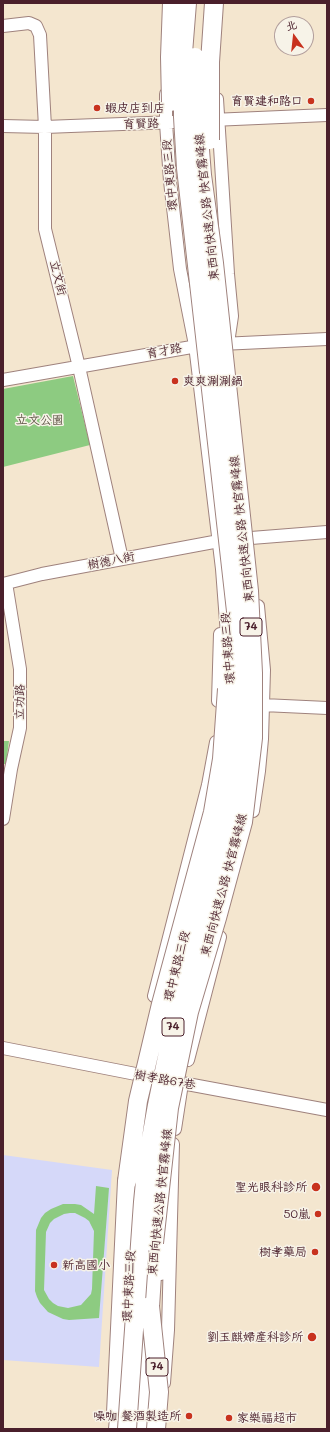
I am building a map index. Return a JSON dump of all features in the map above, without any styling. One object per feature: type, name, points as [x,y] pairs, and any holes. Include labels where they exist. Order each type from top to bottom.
[{"type":"highway","points":[[172,3],[170,57],[173,150],[178,199],[205,263]]},
{"type":"highway","name":"東西向快速公路 快官霧峰線","points":[[139,1429],[154,1243],[169,1108],[189,1012],[217,918],[242,822],[252,738],[253,673],[249,591],[205,263],[186,168],[183,117],[183,53],[186,3]]},
{"type":"highway","name":"東西向快速公路 快官霧峰線","points":[[127,1429],[147,1161],[177,1009],[227,818],[235,763],[238,709],[238,630],[205,263],[202,175],[196,100],[195,59],[198,3]]},
{"type":"highway","points":[[205,263],[211,172],[210,62],[214,3]]},
{"type":"highway","name":"74","points":[[115,1421],[128,1181],[140,1093],[161,1004],[213,812],[222,759],[227,683],[238,630]]},
{"type":"highway","name":"74","points":[[150,1306],[159,1392],[156,1429]]},
{"type":"street","name":"環中東路三段","points":[[169,3],[166,58],[171,123]]},
{"type":"street","name":"環中東路三段","points":[[115,1421],[127,1325],[137,1151],[167,1005],[216,814],[226,764],[231,707],[219,541],[195,345],[180,269],[170,181],[171,123],[179,3]]},
{"type":"street","points":[[147,1429],[166,1205],[182,1082],[250,824],[259,771],[262,739],[264,670],[251,538],[228,343],[206,176],[202,121],[201,62],[206,3]]},
{"type":"street","points":[[221,3],[216,81],[232,316],[228,343]]},
{"type":"street","name":"立文街","points":[[3,26],[29,24],[36,26],[40,35],[45,127],[45,229],[79,367],[122,559]]},
{"type":"street","name":"育賢路","points":[[3,126],[45,127],[171,123],[219,119],[327,116]]},
{"type":"street","name":"育才路","points":[[3,380],[195,345],[327,338]]},
{"type":"street","points":[[251,538],[327,532]]},
{"type":"street","name":"樹德八街","points":[[3,584],[42,574],[219,541]]},
{"type":"street","name":"環中東路三段","points":[[115,1421],[112,1367],[112,1323],[118,1207],[125,1148],[137,1075],[154,996],[208,785],[217,732],[222,568]]},
{"type":"street","name":"立功路","points":[[3,588],[7,590],[20,669],[20,728],[11,769],[3,819]]},
{"type":"street","points":[[263,705],[327,708]]},
{"type":"street","name":"樹孝路67巷","points":[[3,1048],[137,1075],[182,1082],[327,1110]]},
{"type":"street","points":[[161,1429],[168,1330],[173,1144]]},
{"type":"shaded area","name":"新高國小","points":[[3,1155],[112,1170],[99,1367],[3,1360]]},
{"type":"green space","name":"立文公園","points":[[73,376],[90,445],[3,467],[3,389]]},
{"type":"green space","points":[[3,741],[9,741],[6,764],[3,764]]},
{"type":"green space","points":[[96,1186],[109,1188],[99,1318],[63,1319],[48,1312],[40,1303],[35,1291],[36,1230],[45,1213],[63,1204],[81,1205],[94,1214]],"holes":[[[75,1213],[89,1221],[94,1231],[92,1289],[91,1294],[81,1305],[68,1308],[58,1306],[53,1303],[44,1290],[46,1232],[50,1223],[54,1219],[64,1214]]]},
{"type":"place","name":"育賢建和路口","points":[[311,101]]},
{"type":"place","name":"蝦皮店到店","points":[[97,108]]},
{"type":"place","name":"爽爽涮涮鍋","points":[[175,381]]},
{"type":"place","name":"聖光眼科診所","points":[[316,1187]]},
{"type":"place","name":"50嵐","points":[[318,1214]]},
{"type":"place","name":"樹孝藥局","points":[[315,1252]]},
{"type":"place","name":"新高國小","points":[[54,1265]]},
{"type":"place","name":"劉玉麒婦產科診所","points":[[312,1337]]},
{"type":"place","name":"噪咖 餐酒製造所","points":[[189,1416]]},
{"type":"place","name":"家樂福超市","points":[[229,1418]]}]
